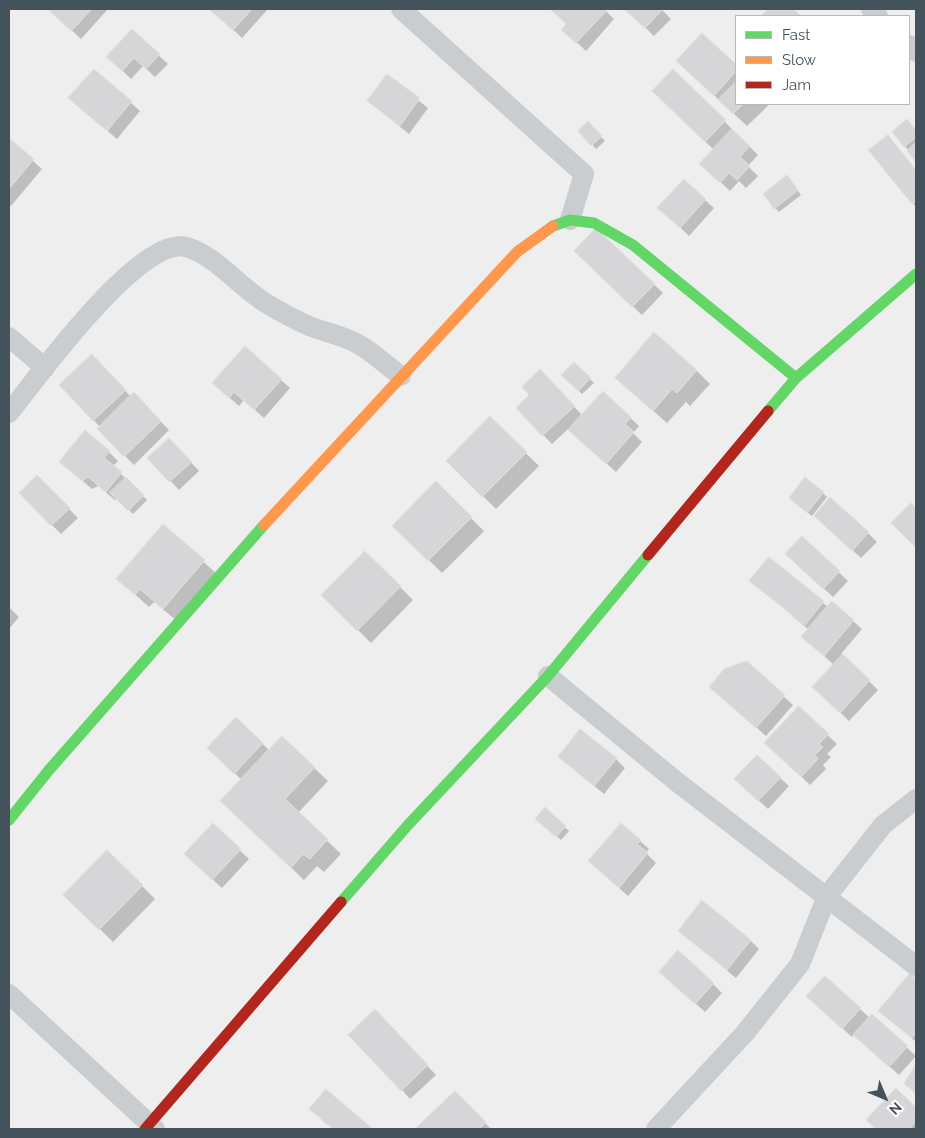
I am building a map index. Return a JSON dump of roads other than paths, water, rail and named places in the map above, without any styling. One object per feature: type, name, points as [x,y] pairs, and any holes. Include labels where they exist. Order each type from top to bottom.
[{"type":"street","points":[[401,9],[584,174],[570,220]]},
{"type":"street","points":[[9,820],[49,770],[290,495],[517,252],[548,228],[570,220],[594,223],[633,245],[796,378]]},
{"type":"street","points":[[9,413],[100,300],[142,263],[160,250],[175,245],[187,247],[206,257],[268,305],[309,325],[356,343],[401,376]]},
{"type":"street","points":[[9,994],[150,1128],[408,825],[548,676],[796,378],[916,274]]},
{"type":"street","points":[[9,337],[46,368]]},
{"type":"street","points":[[548,676],[677,782],[916,966]]},
{"type":"street","points":[[656,1129],[745,1033],[800,964],[826,896],[883,825],[916,799]]}]
